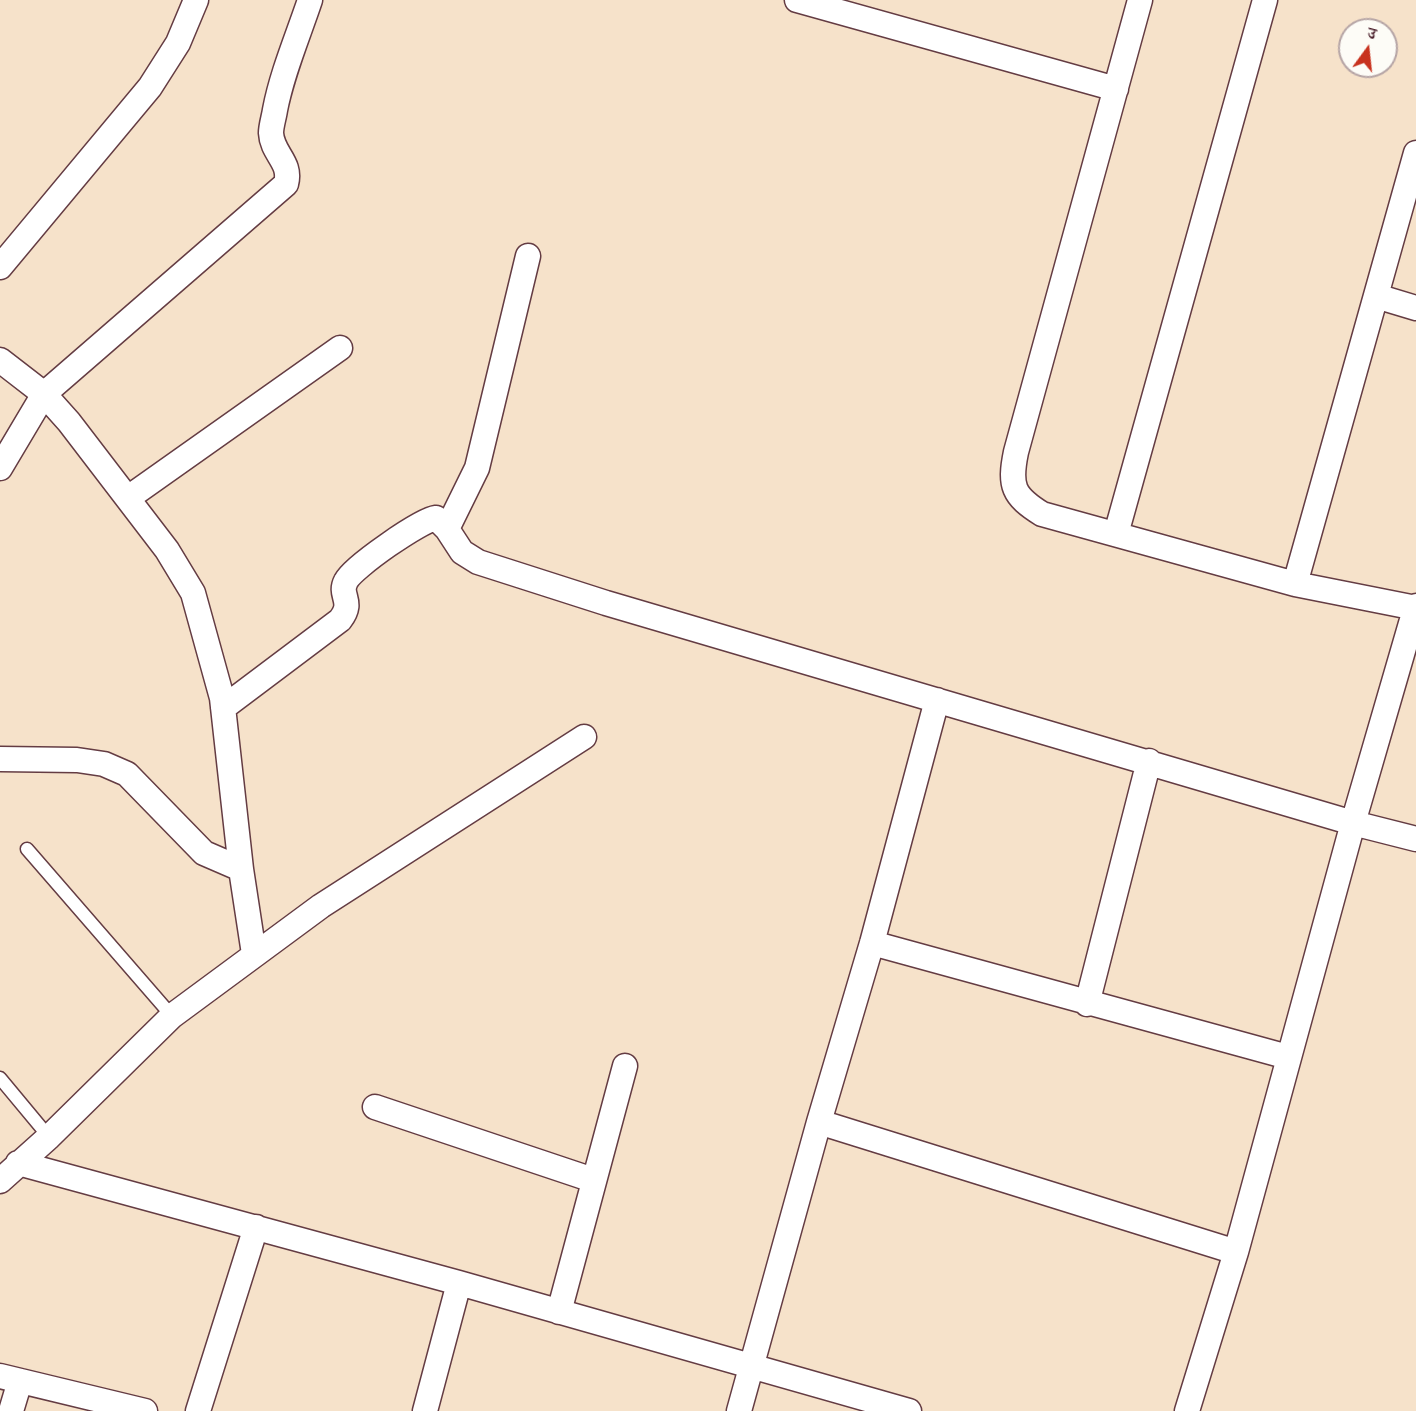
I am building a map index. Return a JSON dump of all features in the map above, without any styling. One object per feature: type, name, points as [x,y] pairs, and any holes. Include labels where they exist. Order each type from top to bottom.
[{"type":"street","points":[[0,267],[150,87],[178,43],[196,0]]},
{"type":"street","points":[[0,468],[44,394],[286,184],[289,174],[286,165],[274,148],[271,132],[278,95],[310,0]]},
{"type":"street","points":[[797,0],[1116,89]]},
{"type":"street","points":[[1140,0],[1013,470],[1016,492],[1025,503],[1042,514],[1295,584],[1416,607],[1353,823],[1236,1252],[1187,1411]]},
{"type":"street","points":[[1116,534],[1265,0]]},
{"type":"street","points":[[1295,584],[1416,153]]},
{"type":"street","points":[[447,529],[477,468],[528,256]]},
{"type":"street","points":[[1376,296],[1416,308]]},
{"type":"street","points":[[128,498],[340,348]]},
{"type":"street","points":[[0,360],[44,394],[69,422],[167,550],[193,593],[222,698],[241,869],[254,954]]},
{"type":"street","points":[[223,708],[340,620],[348,607],[344,585],[346,579],[357,569],[417,525],[436,518],[447,529],[462,552],[478,562],[606,603],[1149,761],[1353,823],[1416,839]]},
{"type":"street","points":[[739,1411],[819,1122],[872,944],[937,700]]},
{"type":"street","points":[[0,1181],[50,1137],[172,1016],[321,906],[584,737]]},
{"type":"street","points":[[0,759],[76,760],[104,764],[127,774],[204,853],[241,869]]},
{"type":"street","points":[[1087,1004],[1149,761]]},
{"type":"street","points":[[872,944],[1288,1057]]},
{"type":"street","points":[[559,1312],[625,1066]]},
{"type":"street","points":[[375,1107],[593,1180]]},
{"type":"street","points":[[819,1122],[1236,1252]]},
{"type":"street","points":[[18,1163],[459,1283],[909,1411]]},
{"type":"street","points":[[198,1411],[255,1227]]},
{"type":"street","points":[[425,1411],[459,1283]]},
{"type":"street","points":[[11,1411],[10,1379],[146,1411]]},
{"type":"lane","points":[[27,849],[172,1016]]},
{"type":"lane","points":[[0,1078],[50,1137]]}]
